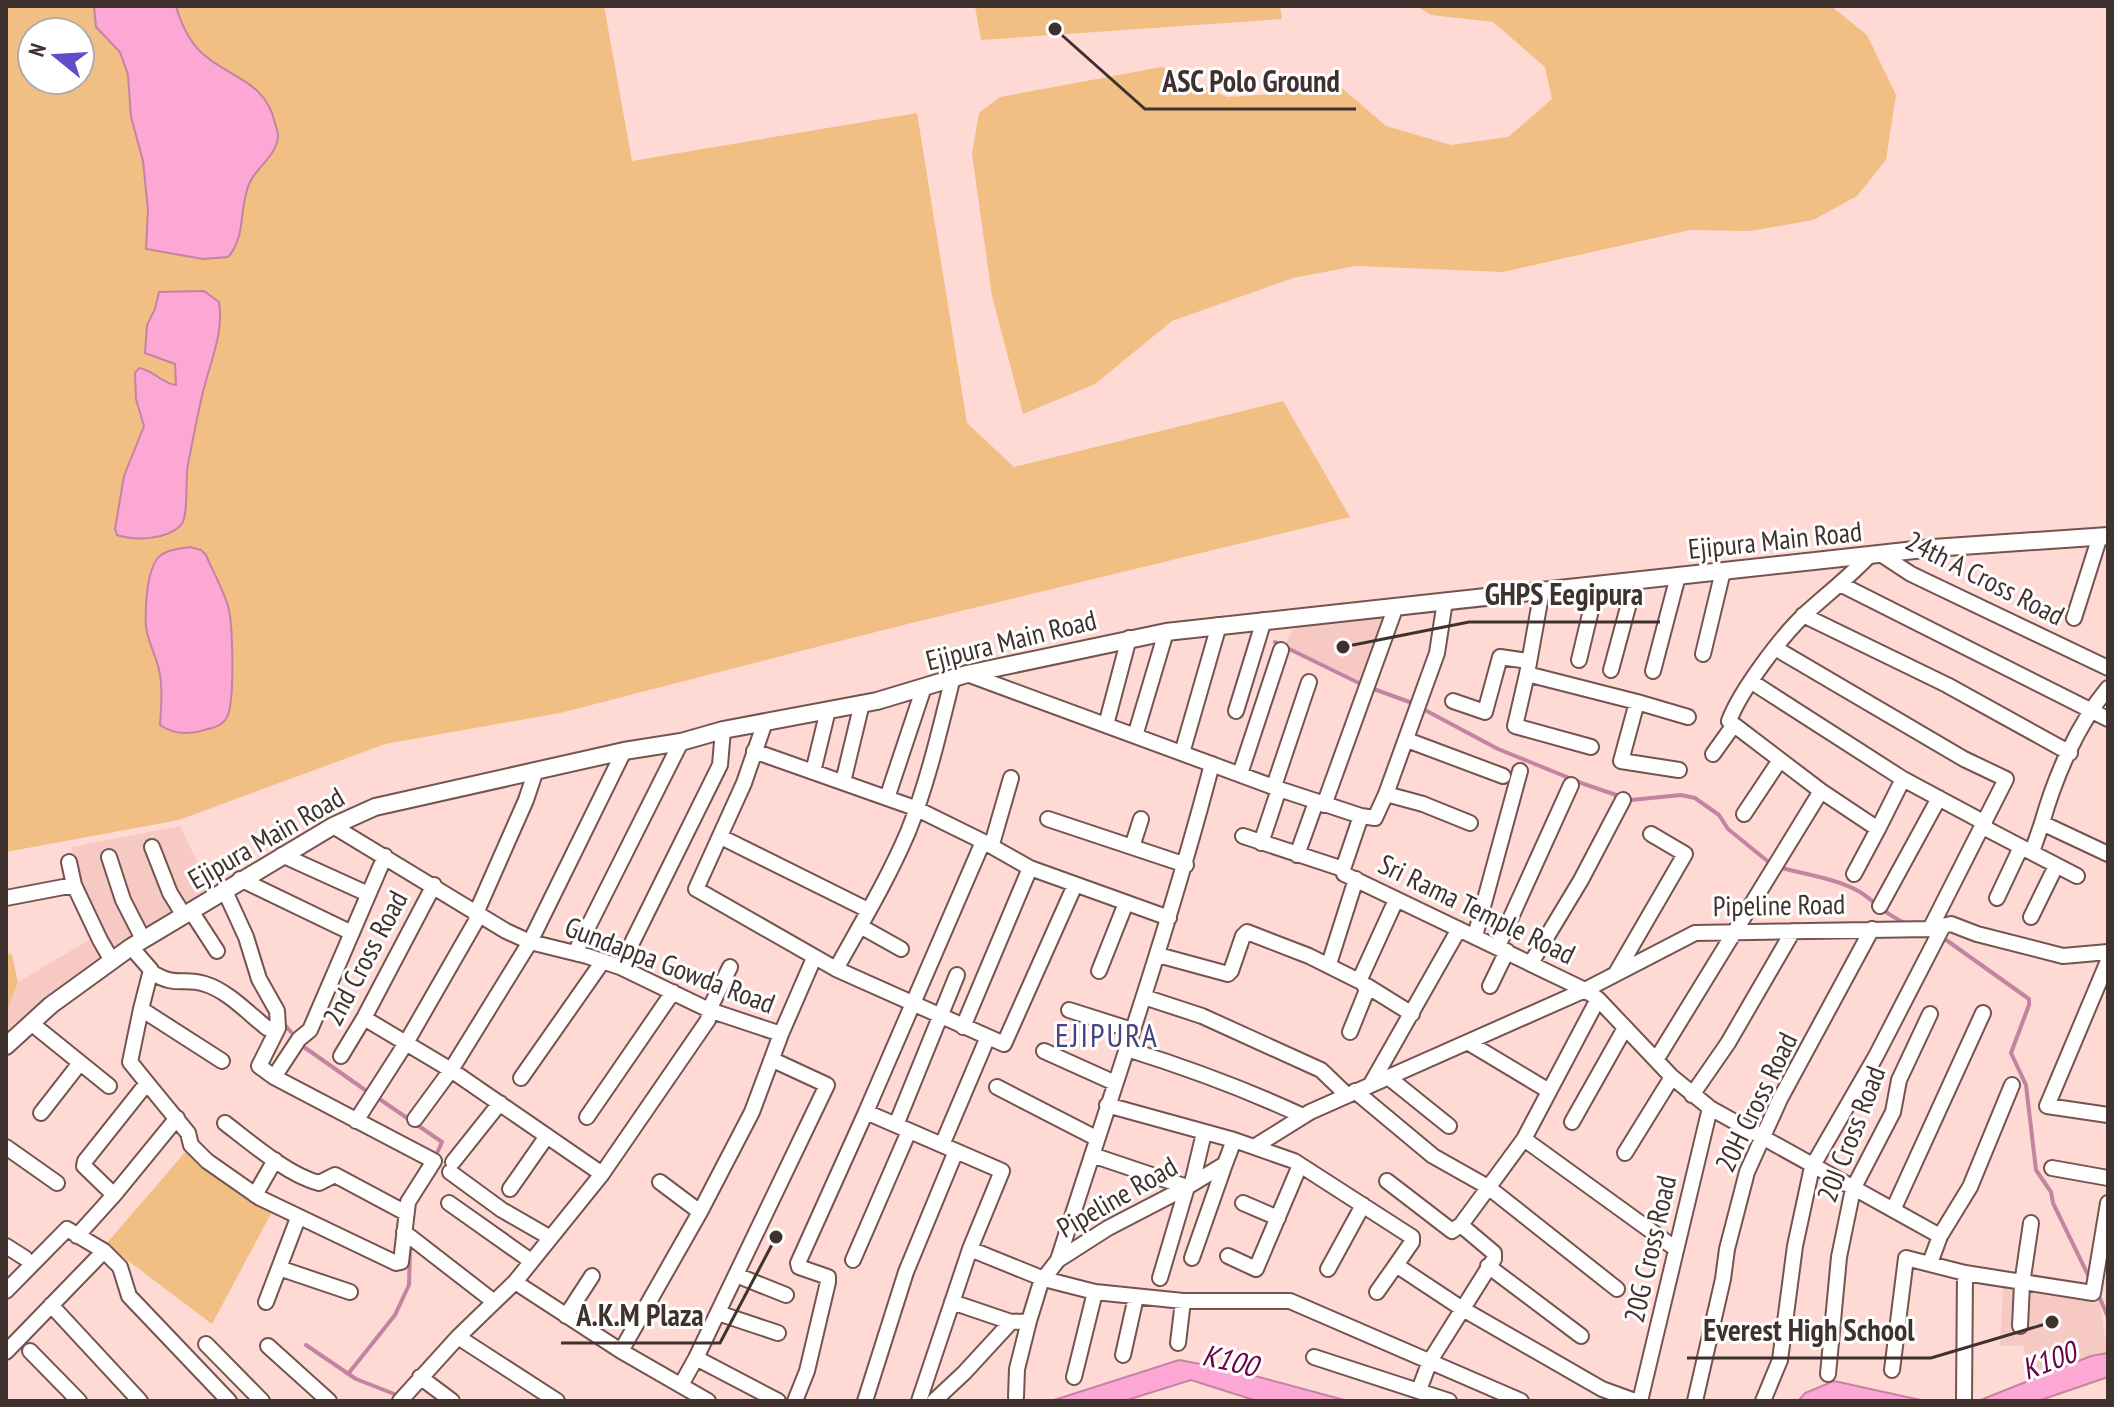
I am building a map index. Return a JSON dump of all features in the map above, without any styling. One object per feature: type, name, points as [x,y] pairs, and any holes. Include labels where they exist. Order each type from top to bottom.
[{"type":"street","name":"Ejipura Main Road","points":[[6,1046],[51,1005],[111,959],[240,879],[333,826],[375,807],[624,751],[681,742],[723,730],[862,703],[960,675],[1166,632],[1982,543],[2104,536]]},
{"type":"street","points":[[2074,618],[2104,536]]},
{"type":"street","points":[[1875,555],[1803,615],[1752,682],[1730,717],[1730,724],[1878,829]]},
{"type":"street","name":"24th A Cross Road","points":[[1875,555],[2108,668]]},
{"type":"street","points":[[1703,654],[1723,571]]},
{"type":"street","points":[[1653,671],[1678,576]]},
{"type":"street","points":[[1611,670],[1635,581]]},
{"type":"street","points":[[1579,660],[1597,585]]},
{"type":"street","points":[[1842,585],[2108,719]]},
{"type":"street","points":[[1542,590],[1515,726],[1591,747]]},
{"type":"street","points":[[1361,816],[1375,818],[1386,794],[1437,653],[1445,601]]},
{"type":"street","points":[[1297,855],[1367,686],[1396,606]]},
{"type":"street","points":[[1803,615],[1947,685],[2070,753]]},
{"type":"street","points":[[1236,711],[1264,620]]},
{"type":"street","points":[[1182,753],[1219,625]]},
{"type":"street","points":[[1135,736],[1166,632]]},
{"type":"street","points":[[1106,725],[1129,638]]},
{"type":"street","points":[[1763,1401],[1780,1360],[1795,1246],[1812,1167],[1876,1056],[2006,779],[1964,759],[1775,648]]},
{"type":"street","points":[[1240,774],[1281,650]]},
{"type":"street","points":[[1453,701],[1485,712],[1500,657],[1688,717]]},
{"type":"street","points":[[836,969],[906,835],[960,675]]},
{"type":"street","name":"Sri Rama Temple Road","points":[[960,675],[1361,816],[1344,874],[1591,995],[1672,1077],[1710,1108],[1940,1236]]},
{"type":"street","points":[[1261,843],[1309,682]]},
{"type":"street","points":[[1752,682],[1903,779],[2077,876]]},
{"type":"street","points":[[887,798],[924,687]]},
{"type":"street","points":[[1997,898],[2042,823],[2048,801],[2070,753],[2092,710],[2108,688]]},
{"type":"street","points":[[1637,702],[1621,761],[1679,770]]},
{"type":"street","points":[[843,782],[862,703]]},
{"type":"street","points":[[813,772],[828,710]]},
{"type":"street","points":[[765,722],[744,783],[696,889],[814,958],[1002,1045],[1075,885]]},
{"type":"street","points":[[1713,754],[1733,726]]},
{"type":"street","points":[[620,967],[720,765],[723,730]]},
{"type":"street","points":[[1407,740],[1503,776]]},
{"type":"street","points":[[578,954],[578,947],[681,742]]},
{"type":"street","points":[[415,1119],[451,1070],[530,942],[624,751]]},
{"type":"street","points":[[754,751],[915,808],[988,843],[1030,868],[1169,918]]},
{"type":"street","points":[[1744,814],[1780,760]]},
{"type":"street","points":[[1058,1260],[1186,865],[1212,764]]},
{"type":"street","points":[[356,1121],[406,1043],[476,921],[477,911],[536,770]]},
{"type":"street","points":[[1475,936],[1520,771]]},
{"type":"street","points":[[795,1401],[807,1371],[828,1282],[828,1277],[799,1267],[798,1263],[988,843],[1011,778]]},
{"type":"street","points":[[1854,874],[1903,779]]},
{"type":"street","points":[[1490,986],[1502,949],[1571,785]]},
{"type":"street","points":[[1656,1060],[1821,791]]},
{"type":"street","points":[[1386,794],[1423,804],[1470,823]]},
{"type":"street","points":[[1880,906],[1939,798]]},
{"type":"street","points":[[1531,963],[1581,880],[1623,800]]},
{"type":"street","points":[[1048,819],[1186,865]]},
{"type":"street","points":[[1132,847],[1141,819]]},
{"type":"street","points":[[2042,823],[2108,854]]},
{"type":"street","name":"Gundappa Gowda Road","points":[[333,826],[506,931],[530,942],[620,967],[709,1010],[781,1034]]},
{"type":"street","points":[[1616,974],[1685,854],[1651,834]]},
{"type":"street","points":[[1243,836],[1343,869]]},
{"type":"street","points":[[721,837],[868,910]]},
{"type":"street","points":[[152,847],[170,893],[217,951]]},
{"type":"street","points":[[282,855],[368,894]]},
{"type":"street","points":[[274,1077],[299,1039],[310,1030],[385,856]]},
{"type":"street","points":[[109,857],[137,943],[151,967],[130,1062],[177,1118],[188,1133],[191,1145],[207,1161],[255,1195],[396,1263],[401,1262],[408,1202],[500,1103]]},
{"type":"street","points":[[69,862],[74,885],[111,959]]},
{"type":"street","points":[[2031,917],[2056,866]]},
{"type":"street","points":[[963,1027],[1030,868]]},
{"type":"street","points":[[240,879],[352,933]]},
{"type":"street","points":[[1329,964],[1356,879]]},
{"type":"street","points":[[6,898],[74,885]]},
{"type":"street","name":"2nd Cross Road","points":[[341,1056],[434,885]]},
{"type":"street","points":[[224,889],[246,937],[259,979],[277,1011],[278,1028],[258,1064],[274,1077],[444,1165],[502,1210],[549,1237]]},
{"type":"street","points":[[1350,1032],[1363,984],[1396,900]]},
{"type":"street","points":[[1099,971],[1126,903]]},
{"type":"street","name":"Pipeline Road","points":[[1254,1147],[1303,1116],[1351,1093],[1591,995],[1616,974],[1695,933],[1936,928],[1951,924],[1977,934],[2063,956],[2108,952]]},
{"type":"street","points":[[860,926],[901,949]]},
{"type":"street","points":[[1371,1084],[1459,929]]},
{"type":"street","name":"20H Cross Road","points":[[1695,1401],[1740,1196],[1760,1138],[1872,929]]},
{"type":"street","points":[[1692,1095],[1728,1043],[1793,931]]},
{"type":"street","points":[[1158,955],[1228,974],[1247,932],[1329,964],[1412,1014]]},
{"type":"street","points":[[621,1351],[700,1212],[752,1112],[814,958]]},
{"type":"street","points":[[521,1078],[603,961]]},
{"type":"street","points":[[2108,961],[2047,1106],[2108,1115]]},
{"type":"street","points":[[400,1401],[458,1337],[515,1282],[602,1174],[708,1020],[709,1010],[730,967]]},
{"type":"street","points":[[151,972],[165,981],[202,983],[219,990],[267,1028],[278,1028]]},
{"type":"street","points":[[853,1260],[957,975]]},
{"type":"street","points":[[587,1117],[673,992]]},
{"type":"street","points":[[1387,1181],[1452,1231],[1462,1224],[1524,1139],[1549,1091],[1591,995]]},
{"type":"street","points":[[2093,996],[2108,1001]]},
{"type":"street","points":[[1144,997],[1202,1016],[1321,1070],[1433,1156],[1488,1187],[1617,1289]]},
{"type":"street","points":[[141,1009],[222,1061]]},
{"type":"street","points":[[1069,1010],[1132,1030]]},
{"type":"street","points":[[1893,1210],[1983,1013]]},
{"type":"street","name":"20J Cross Road","points":[[1828,1374],[1839,1257],[1853,1189],[1893,1112],[1899,1080],[1930,1014]]},
{"type":"street","points":[[364,1018],[451,1070],[602,1174]]},
{"type":"street","points":[[31,1023],[109,1086]]},
{"type":"street","points":[[1572,1122],[1625,1028]]},
{"type":"street","points":[[865,1401],[987,1039]]},
{"type":"street","points":[[1469,1043],[1549,1091]]},
{"type":"street","points":[[1127,1049],[1247,1089],[1303,1116]]},
{"type":"street","points":[[1044,1051],[1115,1083]]},
{"type":"street","points":[[681,1385],[827,1085],[773,1060]]},
{"type":"street","points":[[41,1113],[80,1063]]},
{"type":"street","points":[[1388,1077],[1449,1126]]},
{"type":"street","points":[[1625,1153],[1672,1077]]},
{"type":"street","points":[[114,1195],[84,1166],[84,1162],[147,1083]]},
{"type":"street","points":[[1930,1263],[1940,1236],[1970,1187],[2012,1085]]},
{"type":"street","points":[[997,1087],[1096,1138]]},
{"type":"street","points":[[1107,1105],[1234,1140],[1300,1165],[1412,1237],[1412,1242],[1377,1292]]},
{"type":"street","name":"20G Cross Road","points":[[1396,1265],[1461,1308],[1602,1389],[1638,1401],[1710,1108]]},
{"type":"street","points":[[866,1112],[1002,1171],[970,1249],[919,1401]]},
{"type":"street","points":[[77,1236],[177,1118]]},
{"type":"street","points":[[225,1123],[310,1181],[319,1183],[335,1175],[406,1213]]},
{"type":"street","points":[[1160,1278],[1204,1133]]},
{"type":"street","points":[[510,1189],[547,1136]]},
{"type":"street","points":[[1524,1139],[1676,1249]]},
{"type":"street","points":[[1192,1258],[1234,1140]]},
{"type":"street","points":[[6,1147],[57,1183]]},
{"type":"street","points":[[1092,1155],[1190,1185]]},
{"type":"street","points":[[255,1195],[275,1160]]},
{"type":"street","name":"Pipeline Road","points":[[1016,1397],[1017,1369],[1029,1321],[1041,1282],[1058,1260],[1108,1228],[1225,1164]]},
{"type":"street","points":[[1228,1256],[1256,1269],[1300,1165]]},
{"type":"street","points":[[2052,1168],[2108,1178]]},
{"type":"street","points":[[660,1182],[700,1212]]},
{"type":"street","points":[[449,1203],[531,1261]]},
{"type":"street","points":[[1243,1203],[1278,1218]]},
{"type":"street","points":[[1892,1370],[1906,1258],[2022,1284],[2093,1293],[2108,1203]]},
{"type":"street","points":[[1328,1269],[1363,1205]]},
{"type":"street","points":[[266,1302],[298,1218]]},
{"type":"street","points":[[2020,1326],[2022,1284],[2031,1223]]},
{"type":"street","points":[[1419,1390],[1430,1361],[1494,1259],[1494,1253],[1462,1224]]},
{"type":"street","points":[[6,1291],[67,1229],[104,1251],[120,1267],[129,1296],[229,1401]]},
{"type":"street","points":[[404,1232],[493,1301]]},
{"type":"street","points":[[6,1246],[25,1258]]},
{"type":"street","points":[[970,1249],[1044,1279],[1095,1292],[1183,1301],[1290,1301],[1521,1401]]},
{"type":"street","points":[[6,1352],[104,1251]]},
{"type":"street","points":[[1488,1266],[1581,1336]]},
{"type":"street","points":[[279,1268],[350,1292]]},
{"type":"street","points":[[1964,1399],[1965,1273]]},
{"type":"street","points":[[736,1275],[786,1295]]},
{"type":"street","points":[[566,1316],[592,1276]]},
{"type":"street","points":[[515,1282],[621,1351],[708,1401]]},
{"type":"street","points":[[1074,1377],[1095,1292]]},
{"type":"street","points":[[1123,1355],[1136,1297]]},
{"type":"street","points":[[1178,1343],[1183,1301]]},
{"type":"street","points":[[952,1302],[1011,1322],[1029,1321]]},
{"type":"street","points":[[51,1305],[140,1401]]},
{"type":"street","points":[[718,1313],[778,1333]]},
{"type":"street","points":[[934,1401],[1011,1322]]},
{"type":"street","points":[[458,1337],[557,1401]]},
{"type":"street","points":[[206,1344],[262,1401]]},
{"type":"street","points":[[268,1346],[329,1401]]},
{"type":"street","points":[[30,1351],[79,1401]]},
{"type":"street","points":[[1314,1357],[1449,1401]]},
{"type":"street","points":[[696,1358],[778,1401]]},
{"type":"street","points":[[420,1377],[452,1401]]},
{"type":"shaded area","points":[[6,6],[604,6],[632,161],[917,113],[967,423],[1014,467],[1283,401],[1350,517],[887,629],[560,713],[385,744],[179,820],[6,852]]},
{"type":"shaded area","points":[[94,6],[176,6],[186,32],[198,49],[255,89],[270,109],[278,132],[277,142],[250,182],[238,240],[228,257],[203,259],[146,249],[148,210],[143,161],[131,117],[128,75],[120,52],[96,27]]},
{"type":"shaded area","points":[[975,6],[1280,6],[1282,19],[981,40]]},
{"type":"shaded area","points":[[1417,6],[1831,6],[1867,35],[1896,95],[1886,160],[1857,196],[1813,220],[1751,231],[1690,230],[1503,272],[1356,266],[1293,278],[1172,321],[1095,384],[1023,414],[992,296],[972,154],[979,113],[1000,97],[1162,67],[1227,97],[1343,89],[1386,126],[1451,145],[1508,137],[1552,99],[1545,67],[1493,22],[1431,15]]},
{"type":"shaded area","points":[[204,291],[219,302],[220,325],[188,464],[183,520],[168,534],[141,538],[117,535],[115,529],[124,476],[144,426],[136,399],[135,373],[139,368],[176,385],[175,364],[145,353],[147,325],[159,292]]},
{"type":"shaded area","points":[[190,547],[206,555],[228,606],[232,680],[230,709],[225,720],[212,728],[185,733],[160,725],[161,681],[147,633],[146,610],[149,578],[156,561],[168,551]]},
{"type":"shaded area","points":[[1386,616],[1365,683],[1285,645],[1296,623]]},
{"type":"shaded area","points":[[180,826],[209,887],[46,998],[6,1033],[6,1013],[18,982],[94,937],[71,847]]},
{"type":"shaded area","points":[[6,953],[12,955],[18,982],[6,1013]]},
{"type":"shaded area","points":[[187,1150],[273,1210],[212,1324],[106,1244]]},
{"type":"shaded area","points":[[2003,1283],[2099,1301],[2108,1353],[2030,1374],[2023,1346],[2000,1346]]},
{"type":"shaded area","name":"K100","points":[[2108,1353],[2108,1377],[2038,1401],[1978,1401],[2091,1356]]},
{"type":"shaded area","name":"K100","points":[[1179,1360],[1233,1370],[1348,1401],[1257,1401],[1191,1380],[1124,1401],[1051,1401]]},
{"type":"shaded area","points":[[1834,1381],[1925,1401],[1798,1401],[1805,1393]]},
{"type":"waterway","points":[[1275,642],[1363,685]]},
{"type":"waterway","points":[[1371,688],[1415,704]]},
{"type":"waterway","points":[[1423,709],[1498,749],[1631,800],[1681,795],[1695,798],[1719,815],[1728,829],[1771,864]]},
{"type":"waterway","points":[[1779,867],[1851,887],[1894,918],[1908,924]]},
{"type":"waterway","points":[[1942,937],[2029,999],[2011,1053],[2026,1085],[2036,1170],[2051,1192],[2053,1203],[2090,1279]]},
{"type":"waterway","points":[[283,1023],[291,1032]]},
{"type":"waterway","points":[[304,1047],[368,1092]]},
{"type":"waterway","points":[[378,1098],[442,1142],[438,1151]]},
{"type":"waterway","points":[[348,1374],[395,1315],[409,1285],[410,1249]]},
{"type":"waterway","points":[[2098,1294],[2108,1317]]},
{"type":"waterway","points":[[306,1345],[356,1379],[412,1401]]},
{"type":"place","name":"ASC Polo Ground","points":[[1055,29]]},
{"type":"place","name":"GHPS Eegipura","points":[[1343,647]]},
{"type":"place","name":"A.K.M Plaza","points":[[776,1237]]},
{"type":"place","name":"Everest High School","points":[[2052,1322]]},
{"type":"district","name":"EJIPURA","points":[[1107,1036]]}]
